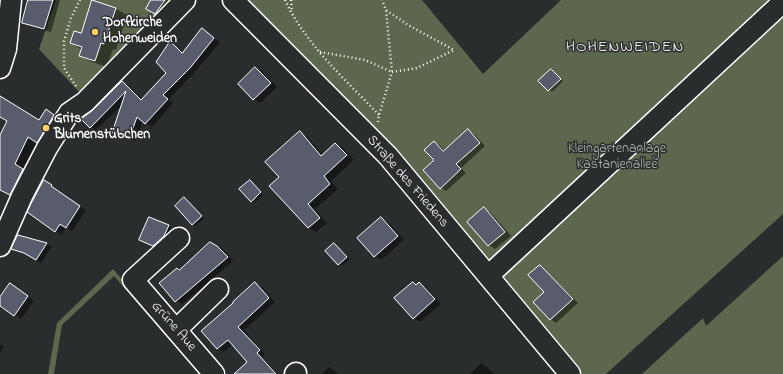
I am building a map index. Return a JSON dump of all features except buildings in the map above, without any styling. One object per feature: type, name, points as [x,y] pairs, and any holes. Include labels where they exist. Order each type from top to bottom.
[{"type":"street","points":[[0,68],[6,50],[10,0]]},
{"type":"street","points":[[0,246],[22,196],[47,148],[69,113],[85,102],[185,0]]},
{"type":"street","name":"Straße des Friedens","points":[[234,0],[388,156],[570,374]]},
{"type":"street","points":[[488,276],[783,2]]},
{"type":"street","name":"Grüne Aue","points":[[180,238],[133,280],[214,374]]},
{"type":"street","points":[[176,330],[218,289]]},
{"type":"path","points":[[80,0],[71,18],[64,41],[64,68],[85,102]]},
{"type":"path","points":[[285,0],[292,14],[319,52],[379,115]]},
{"type":"path","points":[[291,0],[292,14]]},
{"type":"path","points":[[368,136],[378,126],[379,115],[392,72],[386,10],[382,0]]},
{"type":"path","points":[[319,52],[365,60],[392,72],[416,68],[454,50],[386,10]]},
{"type":"green space","points":[[56,0],[177,0],[81,94],[39,49]]},
{"type":"green space","name":"Kleingartenanlage Kastanienallee","points":[[249,0],[422,0],[483,74],[561,0],[783,0],[783,214],[606,374],[576,374],[396,157]]},
{"type":"green space","points":[[783,256],[783,374],[642,374],[703,318],[706,326]]},
{"type":"green space","points":[[113,269],[205,374],[199,374],[114,276],[62,325],[54,374],[48,374],[57,323]]},
{"type":"place","name":"Dorfkirche Hohenweiden","points":[[95,32]]},
{"type":"place","name":"Grits Blumenstübchen","points":[[46,128]]},
{"type":"district","name":"HOHENWEIDEN","points":[[625,48]]}]
